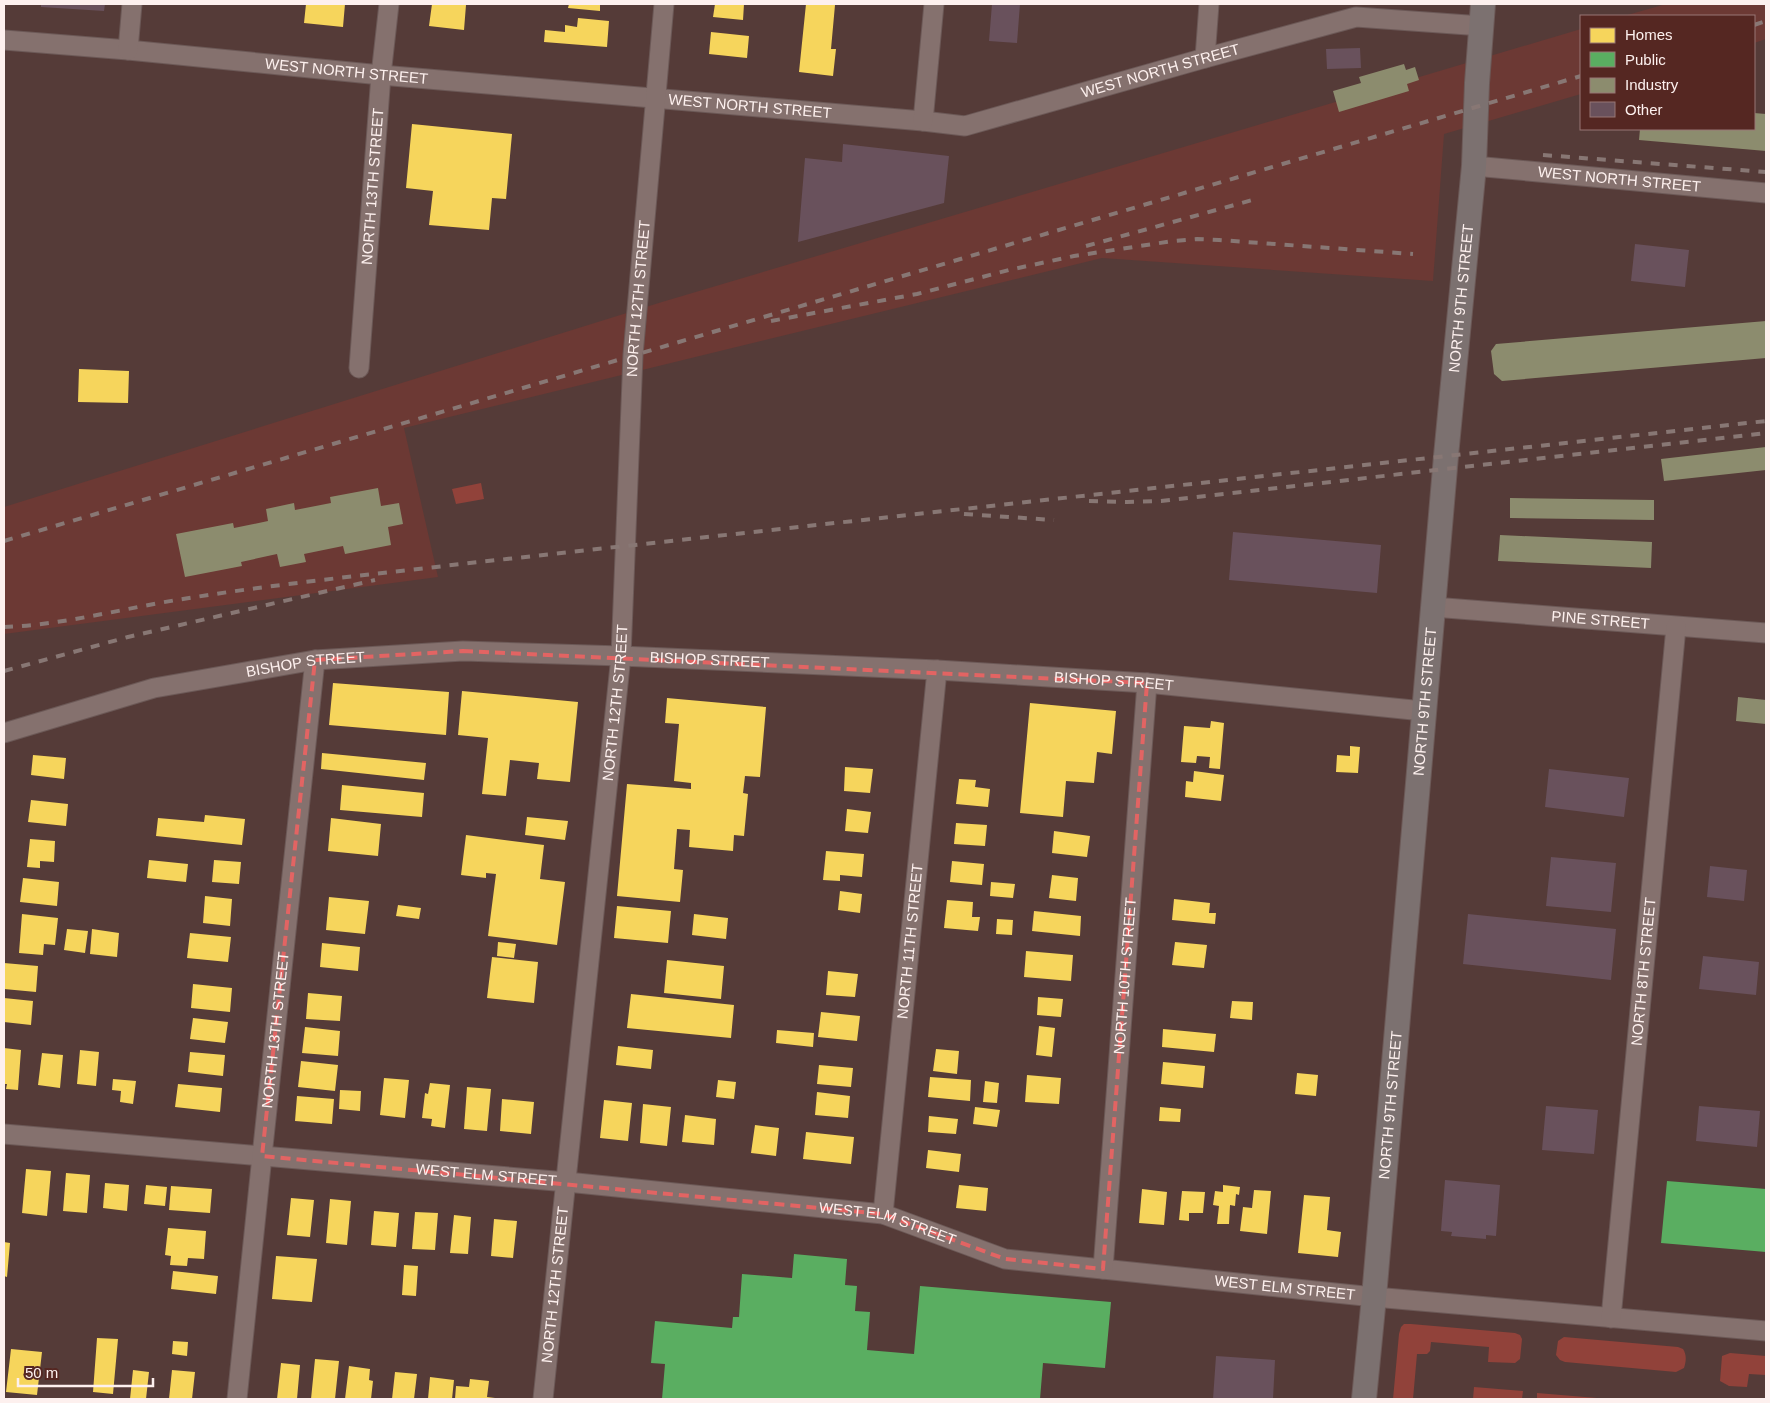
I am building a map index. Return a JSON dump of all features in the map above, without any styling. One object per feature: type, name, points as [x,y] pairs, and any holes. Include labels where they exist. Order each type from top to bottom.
[{"type":"main road","name":"NORTH 9TH STREET","points":[[1364,1399],[1433,607],[1474,166],[1482,15]]},
{"type":"street","points":[[128,50],[132,4]]},
{"type":"street","name":"NORTH 13TH STREET","points":[[359,368],[389,4]]},
{"type":"street","name":"NORTH 12TH STREET","points":[[543,1399],[621,656],[633,355],[664,4]]},
{"type":"street","points":[[923,121],[934,4]]},
{"type":"street","points":[[1205,58],[1209,4]]},
{"type":"street","name":"WEST NORTH STREET","points":[[4,40],[965,126],[1356,17],[1482,15]]},
{"type":"street","name":"WEST NORTH STREET","points":[[1474,166],[1766,193]]},
{"type":"street","name":"PINE STREET","points":[[1433,607],[1766,633]]},
{"type":"street","name":"NORTH 8TH STREET","points":[[1611,1318],[1676,626]]},
{"type":"street","name":"BISHOP STREET","points":[[4,733],[154,688],[315,660],[462,651],[937,670],[1147,683],[1424,711]]},
{"type":"street","name":"NORTH 13TH STREET","points":[[237,1399],[315,660]]},
{"type":"street","name":"NORTH 11TH STREET","points":[[883,1214],[937,670]]},
{"type":"street","name":"NORTH 10TH STREET","points":[[1103,1270],[1147,683]]},
{"type":"street","name":"WEST ELM STREET","points":[[4,1134],[567,1182],[883,1214],[1004,1259],[1374,1297],[1766,1330]]},
{"type":"highlighted area","points":[[463,651],[1147,683],[1103,1269],[1005,1259],[883,1214],[262,1156],[315,660]]},
{"type":"shaded area","points":[[1666,4],[1766,4],[1766,39],[1755,43],[1755,15],[1628,15]]},
{"type":"shaded area","points":[[1580,29],[1580,94],[1444,134],[1433,281],[1102,258],[404,428],[438,577],[4,634],[4,507],[662,302]]},
{"type":"shaded area","points":[[481,483],[484,499],[456,504],[452,489]]},
{"type":"shaded area","points":[[1404,1324],[1515,1333],[1520,1335],[1522,1339],[1520,1359],[1515,1363],[1488,1362],[1489,1347],[1431,1342],[1430,1351],[1427,1354],[1417,1354],[1413,1399],[1393,1399],[1399,1334]]},
{"type":"shaded area","points":[[1564,1337],[1678,1347],[1683,1349],[1686,1356],[1684,1368],[1676,1372],[1565,1362],[1556,1355],[1558,1341]]},
{"type":"shaded area","points":[[1730,1353],[1766,1356],[1766,1375],[1749,1374],[1747,1387],[1729,1386],[1720,1381],[1722,1356]]},
{"type":"shaded area","points":[[1474,1387],[1523,1391],[1522,1399],[1473,1399]]},
{"type":"shaded area","points":[[1537,1393],[1597,1398],[1597,1399],[1537,1399]]},
{"type":"building: Homes","points":[[306,4],[345,4],[343,27],[304,23]]},
{"type":"building: Homes","points":[[432,4],[466,5],[464,30],[429,26]]},
{"type":"building: Homes","points":[[569,4],[600,4],[600,11],[568,8]]},
{"type":"building: Homes","points":[[715,4],[744,4],[743,20],[713,17]]},
{"type":"building: Homes","points":[[806,4],[835,5],[831,49],[836,49],[833,76],[799,72]]},
{"type":"building: Homes","points":[[578,18],[609,21],[607,47],[544,42],[545,30],[565,32],[565,25],[577,27]]},
{"type":"building: Homes","points":[[711,32],[749,36],[747,58],[709,54]]},
{"type":"building: Homes","points":[[412,124],[512,134],[506,199],[492,198],[489,230],[429,225],[433,191],[406,188]]},
{"type":"building: Homes","points":[[79,369],[129,371],[128,403],[78,402]]},
{"type":"building: Homes","points":[[333,683],[449,692],[446,735],[329,725]]},
{"type":"building: Homes","points":[[462,691],[578,702],[570,782],[537,779],[539,763],[510,760],[506,796],[482,794],[488,738],[458,735]]},
{"type":"building: Homes","points":[[667,698],[766,707],[760,777],[745,776],[743,793],[748,794],[744,836],[734,835],[733,851],[689,847],[690,830],[677,829],[674,869],[683,870],[680,902],[617,896],[627,784],[691,789],[691,783],[674,781],[679,724],[665,723]]},
{"type":"building: Homes","points":[[1030,703],[1116,711],[1112,754],[1097,752],[1094,783],[1066,781],[1063,817],[1020,813]]},
{"type":"building: Homes","points":[[1211,721],[1224,723],[1220,769],[1209,768],[1210,757],[1197,756],[1196,763],[1181,762],[1184,726],[1210,728]]},
{"type":"building: Homes","points":[[1350,746],[1360,747],[1358,773],[1336,772],[1337,755],[1350,756]]},
{"type":"building: Homes","points":[[322,753],[426,763],[424,780],[321,769]]},
{"type":"building: Homes","points":[[33,755],[66,758],[64,779],[31,775]]},
{"type":"building: Homes","points":[[845,767],[873,769],[870,793],[844,791]]},
{"type":"building: Homes","points":[[1194,771],[1224,775],[1221,801],[1185,797],[1186,781],[1193,782]]},
{"type":"building: Homes","points":[[959,779],[976,780],[975,787],[990,789],[988,807],[956,804]]},
{"type":"building: Homes","points":[[342,785],[424,793],[422,817],[340,810]]},
{"type":"building: Homes","points":[[31,800],[68,804],[66,826],[28,822]]},
{"type":"building: Homes","points":[[847,809],[871,812],[868,833],[845,831]]},
{"type":"building: Homes","points":[[205,815],[245,819],[242,845],[156,836],[158,818],[204,822]]},
{"type":"building: Homes","points":[[527,817],[568,821],[565,840],[525,835]]},
{"type":"building: Homes","points":[[331,818],[381,824],[378,856],[328,851]]},
{"type":"building: Homes","points":[[956,823],[987,825],[985,846],[954,844]]},
{"type":"building: Homes","points":[[1054,831],[1090,836],[1087,857],[1052,853]]},
{"type":"building: Homes","points":[[466,835],[544,845],[540,879],[565,882],[557,945],[488,936],[496,874],[486,873],[486,878],[461,875]]},
{"type":"building: Homes","points":[[30,839],[55,841],[54,862],[40,861],[40,868],[27,867]]},
{"type":"building: Homes","points":[[826,851],[864,854],[862,877],[840,875],[840,881],[823,880]]},
{"type":"building: Homes","points":[[149,860],[188,864],[186,882],[147,878]]},
{"type":"building: Homes","points":[[214,860],[241,862],[239,884],[212,882]]},
{"type":"building: Homes","points":[[952,861],[984,864],[982,885],[950,882]]},
{"type":"building: Homes","points":[[1052,875],[1078,878],[1076,901],[1049,898]]},
{"type":"building: Homes","points":[[23,878],[59,882],[57,906],[20,902]]},
{"type":"building: Homes","points":[[991,882],[1015,884],[1013,898],[990,896]]},
{"type":"building: Homes","points":[[840,891],[862,894],[860,913],[838,910]]},
{"type":"building: Homes","points":[[205,896],[232,899],[230,926],[203,923]]},
{"type":"building: Homes","points":[[329,897],[369,901],[365,934],[326,930]]},
{"type":"building: Homes","points":[[1174,899],[1210,903],[1209,913],[1216,913],[1215,924],[1172,920]]},
{"type":"building: Homes","points":[[947,900],[973,902],[972,917],[980,917],[978,931],[944,928]]},
{"type":"building: Homes","points":[[398,905],[421,908],[419,919],[396,916]]},
{"type":"building: Homes","points":[[617,906],[671,911],[668,943],[614,938]]},
{"type":"building: Homes","points":[[1034,911],[1081,916],[1080,936],[1032,931]]},
{"type":"building: Homes","points":[[22,914],[58,918],[55,945],[44,944],[43,955],[19,953]]},
{"type":"building: Homes","points":[[694,914],[728,918],[726,939],[692,935]]},
{"type":"building: Homes","points":[[997,919],[1013,920],[1012,935],[996,934]]},
{"type":"building: Homes","points":[[67,929],[88,931],[85,953],[64,950]]},
{"type":"building: Homes","points":[[92,929],[119,933],[117,957],[90,954]]},
{"type":"building: Homes","points":[[190,933],[231,937],[228,962],[187,958]]},
{"type":"building: Homes","points":[[498,942],[516,944],[514,958],[497,956]]},
{"type":"building: Homes","points":[[1175,942],[1207,945],[1204,968],[1172,965]]},
{"type":"building: Homes","points":[[322,943],[360,947],[358,971],[320,967]]},
{"type":"building: Homes","points":[[1026,951],[1073,955],[1071,981],[1024,977]]},
{"type":"building: Homes","points":[[492,957],[538,962],[534,1003],[487,998]]},
{"type":"building: Homes","points":[[667,960],[724,966],[721,999],[664,993]]},
{"type":"building: Homes","points":[[4,963],[38,966],[36,992],[4,989]]},
{"type":"building: Homes","points":[[828,971],[858,974],[855,997],[826,995]]},
{"type":"building: Homes","points":[[193,984],[232,988],[230,1012],[191,1008]]},
{"type":"building: Homes","points":[[308,993],[342,996],[340,1021],[306,1019]]},
{"type":"building: Homes","points":[[631,994],[734,1005],[731,1038],[627,1028]]},
{"type":"building: Homes","points":[[1038,997],[1063,999],[1061,1017],[1037,1015]]},
{"type":"building: Homes","points":[[4,998],[33,1001],[31,1025],[4,1022]]},
{"type":"building: Homes","points":[[1232,1001],[1253,1002],[1252,1020],[1230,1018]]},
{"type":"building: Homes","points":[[821,1012],[860,1016],[857,1041],[818,1037]]},
{"type":"building: Homes","points":[[193,1018],[228,1022],[225,1043],[190,1039]]},
{"type":"building: Homes","points":[[1039,1026],[1055,1028],[1052,1057],[1036,1055]]},
{"type":"building: Homes","points":[[305,1027],[340,1031],[338,1056],[302,1053]]},
{"type":"building: Homes","points":[[1163,1029],[1216,1034],[1214,1052],[1162,1047]]},
{"type":"building: Homes","points":[[777,1030],[814,1033],[813,1047],[776,1043]]},
{"type":"building: Homes","points":[[618,1046],[653,1050],[651,1069],[616,1065]]},
{"type":"building: Homes","points":[[4,1048],[21,1050],[18,1090],[6,1089],[7,1084],[4,1084]]},
{"type":"building: Homes","points":[[936,1049],[959,1051],[957,1074],[933,1071]]},
{"type":"building: Homes","points":[[80,1050],[99,1052],[96,1086],[77,1084]]},
{"type":"building: Homes","points":[[190,1052],[225,1055],[223,1076],[188,1072]]},
{"type":"building: Homes","points":[[42,1053],[63,1055],[60,1088],[38,1085]]},
{"type":"building: Homes","points":[[301,1061],[338,1065],[335,1091],[298,1087]]},
{"type":"building: Homes","points":[[1163,1062],[1205,1066],[1203,1088],[1161,1084]]},
{"type":"building: Homes","points":[[819,1065],[853,1068],[851,1087],[817,1084]]},
{"type":"building: Homes","points":[[1297,1073],[1318,1075],[1316,1096],[1295,1094]]},
{"type":"building: Homes","points":[[1027,1075],[1061,1078],[1059,1104],[1025,1102]]},
{"type":"building: Homes","points":[[930,1077],[971,1080],[970,1101],[928,1097]]},
{"type":"building: Homes","points":[[384,1078],[409,1080],[405,1118],[380,1115]]},
{"type":"building: Homes","points":[[113,1079],[136,1081],[133,1104],[120,1102],[121,1091],[112,1090]]},
{"type":"building: Homes","points":[[718,1080],[736,1082],[734,1099],[716,1097]]},
{"type":"building: Homes","points":[[985,1081],[999,1083],[997,1103],[983,1102]]},
{"type":"building: Homes","points":[[430,1083],[450,1085],[445,1128],[431,1126],[432,1119],[422,1118],[425,1093],[428,1094]]},
{"type":"building: Homes","points":[[178,1084],[222,1088],[220,1112],[175,1107]]},
{"type":"building: Homes","points":[[467,1087],[491,1089],[487,1131],[464,1129]]},
{"type":"building: Homes","points":[[340,1090],[361,1091],[360,1111],[339,1109]]},
{"type":"building: Homes","points":[[817,1092],[850,1096],[848,1118],[815,1115]]},
{"type":"building: Homes","points":[[297,1096],[334,1099],[332,1124],[295,1121]]},
{"type":"building: Homes","points":[[502,1099],[534,1102],[531,1134],[500,1131]]},
{"type":"building: Homes","points":[[604,1100],[632,1103],[628,1141],[600,1138]]},
{"type":"building: Homes","points":[[643,1104],[671,1107],[667,1146],[640,1143]]},
{"type":"building: Homes","points":[[975,1107],[1000,1110],[997,1127],[973,1124]]},
{"type":"building: Homes","points":[[1160,1107],[1181,1109],[1180,1122],[1159,1121]]},
{"type":"building: Homes","points":[[685,1115],[716,1119],[714,1145],[682,1142]]},
{"type":"building: Homes","points":[[929,1116],[958,1119],[956,1134],[928,1132]]},
{"type":"building: Homes","points":[[755,1125],[779,1128],[776,1156],[751,1153]]},
{"type":"building: Homes","points":[[806,1132],[854,1137],[851,1164],[803,1159]]},
{"type":"building: Homes","points":[[928,1150],[961,1154],[959,1172],[926,1168]]},
{"type":"building: Homes","points":[[26,1169],[51,1171],[47,1216],[22,1213]]},
{"type":"building: Homes","points":[[66,1173],[90,1175],[87,1213],[63,1211]]},
{"type":"building: Homes","points":[[105,1183],[129,1185],[127,1211],[103,1208]]},
{"type":"building: Homes","points":[[146,1185],[167,1187],[165,1206],[144,1204]]},
{"type":"building: Homes","points":[[959,1185],[988,1188],[986,1211],[956,1208]]},
{"type":"building: Homes","points":[[1223,1185],[1240,1187],[1239,1195],[1236,1194],[1235,1206],[1230,1205],[1229,1224],[1217,1224],[1219,1206],[1213,1205],[1215,1191],[1223,1192]]},
{"type":"building: Homes","points":[[171,1186],[212,1189],[210,1213],[169,1210]]},
{"type":"building: Homes","points":[[1142,1189],[1167,1192],[1164,1225],[1139,1223]]},
{"type":"building: Homes","points":[[1254,1190],[1271,1191],[1267,1234],[1240,1231],[1243,1207],[1252,1208]]},
{"type":"building: Homes","points":[[1182,1191],[1205,1192],[1203,1213],[1189,1213],[1189,1221],[1179,1220]]},
{"type":"building: Homes","points":[[1304,1195],[1330,1197],[1327,1230],[1341,1232],[1338,1257],[1298,1253]]},
{"type":"building: Homes","points":[[291,1198],[314,1200],[310,1237],[287,1235]]},
{"type":"building: Homes","points":[[330,1199],[351,1201],[347,1245],[326,1243]]},
{"type":"building: Homes","points":[[374,1211],[399,1213],[396,1247],[371,1245]]},
{"type":"building: Homes","points":[[415,1212],[438,1213],[435,1250],[412,1249]]},
{"type":"building: Homes","points":[[454,1215],[471,1217],[468,1254],[450,1253]]},
{"type":"building: Homes","points":[[494,1219],[517,1221],[513,1258],[491,1256]]},
{"type":"building: Homes","points":[[168,1228],[206,1231],[204,1259],[188,1258],[187,1266],[170,1265],[171,1256],[165,1255]]},
{"type":"building: Homes","points":[[4,1242],[10,1243],[7,1277],[4,1276]]},
{"type":"building: Homes","points":[[276,1256],[317,1259],[312,1302],[272,1299]]},
{"type":"building: Homes","points":[[404,1265],[418,1266],[416,1296],[402,1295]]},
{"type":"building: Homes","points":[[173,1271],[218,1276],[216,1294],[171,1289]]},
{"type":"building: Homes","points":[[97,1338],[118,1339],[113,1394],[93,1392]]},
{"type":"building: Homes","points":[[173,1341],[188,1342],[187,1356],[172,1354]]},
{"type":"building: Homes","points":[[11,1349],[42,1352],[37,1395],[6,1392]]},
{"type":"building: Homes","points":[[315,1359],[339,1361],[335,1399],[311,1399]]},
{"type":"building: Homes","points":[[281,1363],[300,1365],[297,1399],[277,1399]]},
{"type":"building: Homes","points":[[349,1366],[370,1369],[369,1380],[373,1381],[371,1399],[345,1399]]},
{"type":"building: Homes","points":[[133,1370],[149,1372],[146,1399],[130,1399]]},
{"type":"building: Homes","points":[[172,1370],[195,1372],[192,1399],[169,1399]]},
{"type":"building: Homes","points":[[395,1372],[417,1374],[414,1399],[392,1399]]},
{"type":"building: Homes","points":[[430,1377],[454,1380],[452,1399],[428,1399]]},
{"type":"building: Homes","points":[[470,1379],[489,1381],[487,1397],[495,1399],[455,1399],[456,1386],[469,1387]]},
{"type":"building: Public","points":[[1667,1181],[1766,1189],[1766,1252],[1661,1243]]},
{"type":"building: Public","points":[[794,1254],[847,1259],[845,1285],[857,1286],[855,1311],[870,1312],[867,1350],[914,1354],[920,1286],[1111,1302],[1105,1368],[1043,1363],[1040,1399],[662,1399],[665,1364],[651,1363],[655,1321],[732,1328],[733,1317],[739,1317],[742,1274],[792,1278]]},
{"type":"building: Industry","points":[[1404,64],[1406,70],[1415,67],[1419,80],[1407,84],[1409,91],[1339,112],[1333,91],[1361,83],[1359,77]]},
{"type":"building: Industry","points":[[1755,113],[1766,114],[1766,151],[1639,140],[1640,130],[1755,130]]},
{"type":"building: Industry","points":[[1766,321],[1766,358],[1502,381],[1494,374],[1491,351],[1496,344]]},
{"type":"building: Industry","points":[[1766,447],[1766,470],[1664,481],[1661,459]]},
{"type":"building: Industry","points":[[378,488],[381,506],[399,503],[403,524],[388,527],[391,545],[345,554],[343,546],[304,554],[306,562],[280,567],[277,554],[241,562],[242,566],[185,577],[176,534],[233,523],[234,528],[268,521],[266,509],[294,503],[295,510],[331,503],[330,497]]},
{"type":"building: Industry","points":[[1510,498],[1654,500],[1654,520],[1510,518]]},
{"type":"building: Industry","points":[[1500,535],[1652,542],[1651,568],[1498,561]]},
{"type":"building: Industry","points":[[1738,697],[1766,700],[1766,724],[1736,721]]},
{"type":"building: Other","points":[[41,4],[105,4],[104,11],[41,7]]},
{"type":"building: Other","points":[[992,4],[1020,4],[1017,43],[989,41]]},
{"type":"building: Other","points":[[1360,48],[1361,68],[1327,69],[1326,49]]},
{"type":"building: Other","points":[[843,144],[949,156],[944,203],[798,242],[805,158],[842,162]]},
{"type":"building: Other","points":[[1635,244],[1689,250],[1685,287],[1631,281]]},
{"type":"building: Other","points":[[1233,532],[1381,545],[1377,593],[1229,580]]},
{"type":"building: Other","points":[[1549,769],[1629,778],[1624,817],[1545,807]]},
{"type":"building: Other","points":[[1551,857],[1616,863],[1611,912],[1546,906]]},
{"type":"building: Other","points":[[1710,866],[1747,870],[1744,901],[1707,897]]},
{"type":"building: Other","points":[[1468,914],[1616,929],[1611,980],[1463,964]]},
{"type":"building: Other","points":[[1703,956],[1759,962],[1756,995],[1699,989]]},
{"type":"building: Other","points":[[1546,1106],[1598,1110],[1594,1154],[1542,1150]]},
{"type":"building: Other","points":[[1699,1106],[1760,1111],[1757,1147],[1696,1141]]},
{"type":"building: Other","points":[[1445,1180],[1500,1185],[1496,1236],[1486,1235],[1486,1239],[1451,1236],[1452,1232],[1441,1231]]},
{"type":"building: Other","points":[[1216,1356],[1275,1360],[1273,1399],[1213,1399]]},
{"type":"railway","points":[[1755,25],[1766,21]]},
{"type":"railway","points":[[4,541],[1580,76]]},
{"type":"railway","points":[[1543,155],[1766,172]]},
{"type":"railway","points":[[1086,246],[1256,199]]},
{"type":"railway","points":[[771,321],[917,294],[1009,270],[1074,256],[1173,241],[1219,240],[1413,254]]},
{"type":"railway","points":[[4,627],[49,623],[183,599],[322,580],[1766,421]]},
{"type":"railway","points":[[1089,501],[1161,501],[1766,433]]},
{"type":"railway","points":[[964,514],[1054,520]]},
{"type":"railway","points":[[4,671],[128,637],[375,580]]}]
